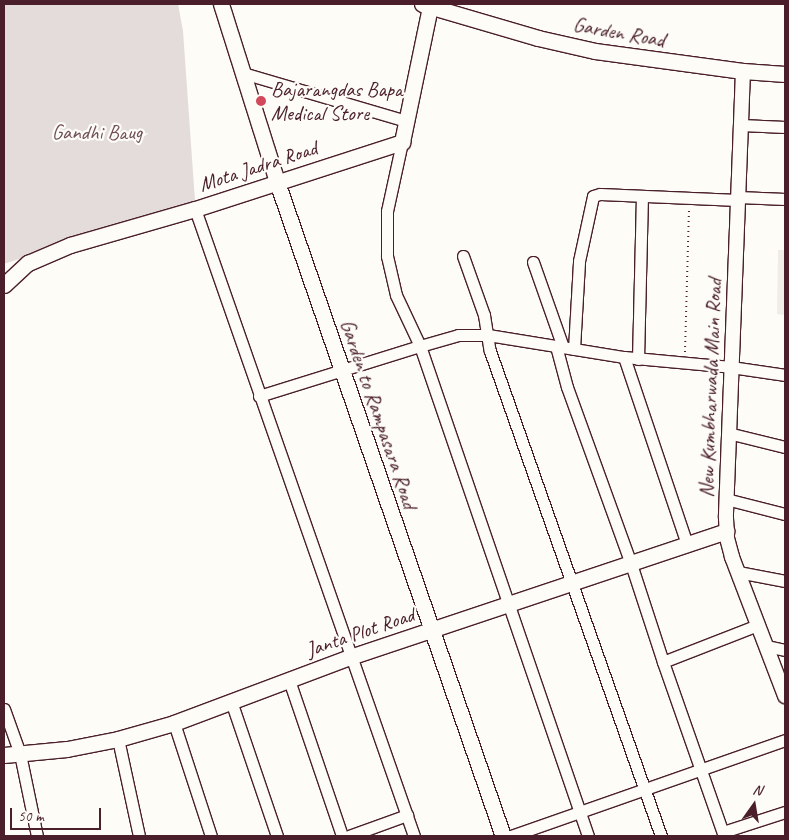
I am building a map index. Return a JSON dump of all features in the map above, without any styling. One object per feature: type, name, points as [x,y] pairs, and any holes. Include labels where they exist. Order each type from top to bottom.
[{"type":"main road","name":"Garden to Rampasara Road","points":[[221,4],[277,182],[341,371],[433,629],[503,836]]},
{"type":"main road","name":"Garden Road","points":[[426,5],[538,38],[595,51],[743,71],[785,74]]},
{"type":"main road","points":[[402,142],[426,5]]},
{"type":"main road","name":"Mota Jadra Road","points":[[4,285],[28,263],[70,245],[195,209],[402,142]]},
{"type":"main road","name":"Janta Plot Road","points":[[4,755],[66,750],[118,739],[174,723],[350,657],[727,531]]},
{"type":"street","name":"New Kumbharwada Main Road","points":[[743,71],[728,433],[727,531],[738,572],[785,696]]},
{"type":"street","points":[[242,74],[406,121]]},
{"type":"street","points":[[741,125],[785,127]]},
{"type":"street","points":[[402,142],[387,211],[387,256],[396,295],[420,346],[588,836]]},
{"type":"street","points":[[785,199],[600,194],[591,199],[564,347],[567,387],[631,564],[663,662],[724,834],[785,812]]},
{"type":"street","points":[[638,359],[642,196]]},
{"type":"street","points":[[195,209],[414,836]]},
{"type":"street","points":[[463,256],[484,315],[490,352],[570,583],[646,789],[661,836]]},
{"type":"street","points":[[533,262],[564,347]]},
{"type":"street","points":[[259,396],[458,335],[488,334],[638,359],[731,367],[785,375]]},
{"type":"street","points":[[624,357],[687,544]]},
{"type":"street","points":[[728,433],[785,447]]},
{"type":"street","points":[[726,499],[785,514]]},
{"type":"street","points":[[738,572],[785,580]]},
{"type":"street","points":[[663,662],[758,625]]},
{"type":"street","points":[[766,646],[785,650]]},
{"type":"street","points":[[289,680],[342,836]]},
{"type":"street","points":[[230,701],[277,836]]},
{"type":"street","points":[[4,709],[20,754],[37,836]]},
{"type":"street","points":[[174,723],[211,836]]},
{"type":"street","points":[[118,739],[139,836]]},
{"type":"street","points":[[511,836],[579,811],[702,771],[785,740]]},
{"type":"street","points":[[350,836],[407,814]]},
{"type":"path","points":[[685,363],[690,197]]},
{"type":"shaded area","points":[[778,250],[785,250],[785,315],[777,314]]},
{"type":"green space","name":"Gandhi Baug","points":[[4,4],[178,4],[183,31],[195,201],[4,264]]},
{"type":"place","name":"Bajarangdas Bapa Medical Store","points":[[261,101]]}]
